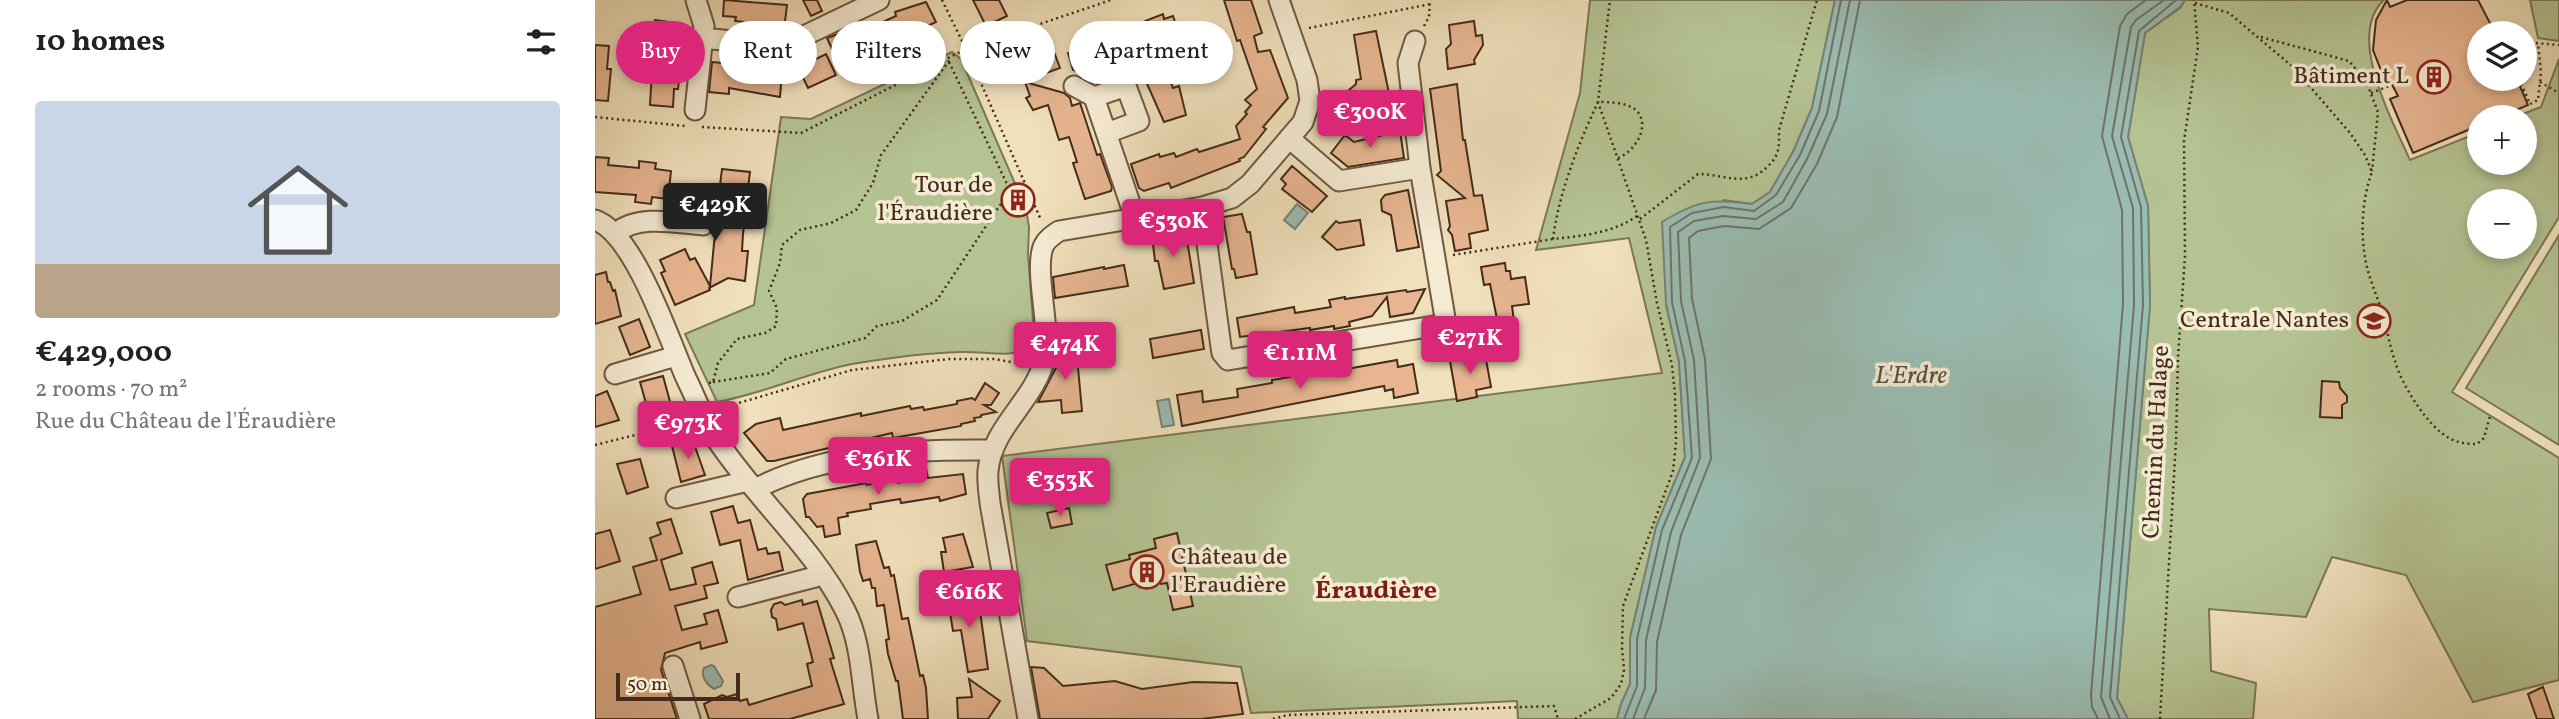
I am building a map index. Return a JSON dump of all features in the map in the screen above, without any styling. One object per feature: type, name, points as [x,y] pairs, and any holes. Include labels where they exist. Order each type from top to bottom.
[{"type":"street","points":[[696,0],[702,21]]},
{"type":"street","points":[[705,38],[783,46],[856,5],[879,0]]},
{"type":"street","points":[[1028,719],[990,503],[988,470],[999,436],[1032,387],[1044,359],[1046,330],[1042,248],[1049,238],[1069,229],[1202,207],[1232,198],[1245,189],[1306,115],[1309,93],[1307,80],[1279,0]]},
{"type":"street","points":[[1202,207],[1222,353],[1229,359],[1446,324],[1420,168],[1408,63],[1415,41]]},
{"type":"street","points":[[695,110],[698,84]]},
{"type":"street","points":[[1075,86],[1094,97],[1135,218]]},
{"type":"street","points":[[1094,97],[1126,86],[1139,121],[1107,132]]},
{"type":"street","points":[[1289,138],[1339,181],[1420,168]]},
{"type":"street","points":[[595,220],[605,223],[616,233],[629,251],[710,429],[821,572],[840,601],[851,624],[858,652],[868,719]]},
{"type":"street","points":[[616,233],[625,226],[639,223],[703,225]]},
{"type":"street","points":[[615,374],[676,356]]},
{"type":"street","points":[[676,499],[752,485],[816,467],[884,454],[935,449],[993,450]]},
{"type":"street","points":[[738,597],[815,577],[821,572]]},
{"type":"street","points":[[673,666],[690,719]]},
{"type":"path","points":[[942,0],[960,35]]},
{"type":"path","points":[[1046,21],[1111,0]]},
{"type":"path","points":[[1553,239],[1555,222],[1579,144],[1598,102],[1610,0]]},
{"type":"path","points":[[1435,258],[1591,234],[1626,223],[1639,217],[1698,174],[1754,178],[1780,151],[1779,130],[1817,0]]},
{"type":"path","points":[[1299,30],[1430,2],[1429,17],[1415,41]]},
{"type":"path","points":[[2195,2],[2229,13],[2293,67],[2350,133],[2365,155],[2372,172]]},
{"type":"path","name":"Chemin du Halage","points":[[2160,719],[2185,256],[2184,141],[2198,47],[2195,2]]},
{"type":"path","points":[[856,5],[893,85]]},
{"type":"path","points":[[2257,36],[2349,61],[2366,80],[2378,112],[2372,172],[2366,188],[2363,234],[2366,262],[2395,364],[2410,393],[2431,423],[2449,439],[2477,444],[2484,438],[2490,416]]},
{"type":"path","points":[[2524,91],[2530,104],[2538,100],[2538,44],[2559,45]]},
{"type":"path","points":[[595,117],[800,133],[960,52]]},
{"type":"path","points":[[713,382],[718,363],[737,339],[765,333],[776,326],[777,308],[769,291],[780,263],[782,245],[800,230],[831,223],[856,210],[873,183],[881,155],[953,55]]},
{"type":"path","points":[[949,62],[1016,203],[1037,210]]},
{"type":"path","points":[[2540,82],[2559,93]]},
{"type":"path","points":[[982,84],[1049,238]]},
{"type":"path","points":[[2371,93],[2392,85]]},
{"type":"path","points":[[1598,102],[1613,102],[1634,108],[1639,114],[1640,134],[1635,147],[1618,158]]},
{"type":"path","points":[[1574,719],[1611,698],[1621,684],[1624,670],[1623,606],[1673,471],[1675,457],[1672,365],[1639,217],[1598,102]]},
{"type":"path","points":[[691,387],[770,373],[786,359],[865,338],[877,326],[902,321],[937,300],[1000,205],[1016,203]]},
{"type":"path","points":[[711,409],[758,399],[852,370],[949,359],[1016,362],[1030,355]]},
{"type":"path","points":[[595,445],[691,417]]},
{"type":"path","points":[[1273,719],[1276,716],[1288,715],[1553,706],[1558,719]]},
{"type":"green space","points":[[1590,0],[1835,0],[1812,108],[1793,152],[1770,192],[1752,204],[1724,200],[1666,304],[1679,362],[1685,457],[1656,527],[1630,638],[1630,684],[1617,719],[1518,719],[1517,701],[1251,713],[1241,667],[1027,641],[1002,456],[1662,373],[1629,238],[1536,250],[1580,93]]},
{"type":"green space","points":[[2185,0],[2384,0],[2373,16],[2369,35],[2371,56],[2384,102],[2410,160],[2467,137],[2467,175],[2537,175],[2537,109],[2541,107],[2559,59],[2559,217],[2537,253],[2537,189],[2467,189],[2467,259],[2533,259],[2452,392],[2559,458],[2559,680],[2473,702],[2406,575],[2332,557],[2306,617],[2209,609],[2211,671],[2256,683],[2253,719],[2128,719],[2117,698],[2150,305],[2148,206],[2128,137],[2145,33],[2180,8]]},
{"type":"green space","points":[[2530,0],[2559,0],[2559,41],[2538,38],[2537,21],[2534,21]]},
{"type":"green space","points":[[952,52],[960,58],[960,84],[972,84],[1026,209],[1034,334],[1025,351],[1009,354],[933,353],[852,364],[717,402],[685,334],[754,305],[781,117],[811,119],[885,84],[946,84],[946,55]]},
{"type":"green space","points":[[2559,235],[2559,445],[2466,388]]},
{"type":"water","name":"L'Erdre","points":[[1835,0],[2185,0],[2180,7],[2145,33],[2128,137],[2148,206],[2150,305],[2117,698],[2128,719],[1617,719],[1630,684],[1630,638],[1656,527],[1685,457],[1679,362],[1666,304],[1662,222],[1695,205],[1726,201],[1752,204],[1770,192],[1793,152],[1812,108]]},
{"type":"water","points":[[1297,204],[1308,213],[1295,229],[1284,220]]},
{"type":"water","points":[[1169,399],[1174,425],[1162,427],[1157,401]]},
{"type":"water","points":[[711,665],[723,681],[721,686],[714,689],[703,674],[704,668]]},
{"type":"building","points":[[724,0],[787,5],[785,21],[735,21],[736,17],[723,16]]},
{"type":"building","points":[[803,0],[817,0],[822,11],[811,16]]},
{"type":"building","points":[[973,0],[999,0],[1007,16],[996,21],[984,21]]},
{"type":"building","points":[[1224,0],[1251,0],[1262,33],[1254,36],[1258,52],[1270,50],[1288,98],[1263,127],[1266,129],[1240,161],[1171,188],[1169,183],[1144,191],[1139,188],[1131,164],[1159,154],[1160,157],[1174,153],[1176,157],[1197,149],[1199,152],[1240,139],[1236,126],[1251,105],[1245,100],[1257,89],[1240,40],[1237,41],[1233,21],[1231,21]]},
{"type":"building","name":"Bâtiment L","points":[[2387,0],[2390,7],[2407,0],[2478,0],[2489,21],[2467,21],[2467,91],[2522,91],[2528,105],[2467,105],[2467,130],[2413,153],[2390,99],[2398,96],[2385,71],[2382,73],[2373,50],[2376,20]]},
{"type":"building","points":[[926,2],[936,21],[885,21],[896,16],[895,12]]},
{"type":"building","points":[[1163,14],[1164,19],[1173,16],[1175,21],[1145,21]]},
{"type":"building","points":[[1474,21],[1476,36],[1482,35],[1483,45],[1474,60],[1475,64],[1448,69],[1446,49],[1451,44],[1449,25]]},
{"type":"building","points":[[1376,31],[1391,103],[1362,107],[1358,94],[1341,97],[1356,84],[1356,80],[1361,79],[1354,35]]},
{"type":"building","points":[[595,45],[609,46],[607,69],[611,69],[608,101],[595,100]]},
{"type":"building","points":[[826,54],[831,64],[831,77],[817,84],[817,58]]},
{"type":"building","points":[[1055,55],[1060,68],[1055,70]]},
{"type":"building","points":[[712,62],[719,63],[719,84],[781,84],[780,97],[729,88],[729,94],[709,92]]},
{"type":"building","points":[[651,84],[679,84],[678,89],[674,89],[673,107],[650,105]]},
{"type":"building","points":[[1026,84],[1064,93],[1070,98],[1072,106],[1080,103],[1097,155],[1100,154],[1112,187],[1111,191],[1085,199],[1073,163],[1077,162],[1069,137],[1059,140],[1048,105],[1033,110],[1026,98],[1030,96]]},
{"type":"building","points":[[1147,84],[1172,84],[1173,88],[1179,86],[1186,115],[1164,122]]},
{"type":"building","points":[[1457,84],[1463,140],[1474,196],[1482,195],[1488,230],[1469,234],[1471,248],[1455,251],[1452,235],[1448,230],[1450,226],[1446,201],[1465,198],[1437,175],[1441,171],[1430,89]]},
{"type":"building","points":[[1400,131],[1404,158],[1348,167],[1331,153],[1345,135],[1354,142]]},
{"type":"building","points":[[595,157],[609,158],[608,165],[639,168],[639,161],[656,163],[655,169],[671,171],[668,199],[652,197],[651,204],[635,202],[636,195],[595,192]]},
{"type":"building","points":[[1292,166],[1327,196],[1312,212],[1282,189],[1286,184],[1281,179]]},
{"type":"building","points":[[722,169],[750,172],[748,188],[754,188],[752,205],[747,205],[743,234],[742,251],[748,251],[745,281],[728,278],[709,288],[710,290],[675,305],[661,273],[665,271],[660,260],[685,249],[690,260],[695,258],[710,286],[718,201],[713,201],[714,184],[720,185]]},
{"type":"building","points":[[1408,190],[1419,247],[1397,251],[1391,215],[1382,211],[1381,200],[1385,195]]},
{"type":"building","points":[[1242,214],[1247,232],[1250,232],[1257,274],[1236,278],[1223,217]]},
{"type":"building","points":[[1360,220],[1364,245],[1337,250],[1322,237],[1336,221],[1339,223]]},
{"type":"building","points":[[1166,231],[1177,231],[1178,235],[1186,234],[1194,283],[1164,289],[1158,261],[1155,261],[1152,236]]},
{"type":"building","points":[[1505,263],[1511,279],[1525,277],[1529,304],[1512,306],[1514,321],[1498,324],[1490,284],[1484,285],[1481,267]]},
{"type":"building","points":[[1124,265],[1128,286],[1055,298],[1053,277]]},
{"type":"building","points":[[606,272],[608,282],[613,291],[615,290],[621,316],[595,324],[595,275]]},
{"type":"building","points":[[1425,289],[1413,313],[1390,317],[1387,297],[1372,316],[1349,322],[1350,326],[1240,337],[1237,318],[1294,307],[1295,313],[1331,307],[1329,300],[1345,297]]},
{"type":"building","points":[[639,319],[650,347],[630,355],[619,327]]},
{"type":"building","points":[[1201,330],[1204,349],[1153,358],[1150,339]]},
{"type":"building","points":[[1076,346],[1082,411],[1062,413],[1061,400],[1038,402],[1058,364],[1058,347]]},
{"type":"building","points":[[1485,354],[1491,387],[1476,390],[1477,397],[1457,401],[1450,361]]},
{"type":"building","points":[[1397,360],[1398,367],[1413,364],[1418,393],[1394,398],[1393,389],[1385,391],[1384,386],[1182,426],[1177,395],[1202,391],[1203,402],[1238,397],[1237,389],[1272,383],[1272,380],[1290,377],[1289,373],[1301,371],[1302,377]]},
{"type":"building","points":[[663,376],[672,409],[649,414],[640,382]]},
{"type":"building","points":[[2322,381],[2339,382],[2340,388],[2347,396],[2347,402],[2342,405],[2342,418],[2320,417]]},
{"type":"building","points":[[985,383],[999,393],[991,405],[984,405],[996,412],[981,415],[974,418],[975,421],[961,426],[893,438],[892,433],[774,461],[767,461],[744,433],[756,424],[780,418],[783,430],[861,413],[861,416],[910,406],[911,409],[923,407],[924,410],[957,404],[957,401],[972,398],[975,400]]},
{"type":"building","points":[[607,391],[619,420],[595,427],[595,396]]},
{"type":"building","points":[[693,441],[705,475],[681,482],[672,446]]},
{"type":"building","points":[[640,459],[648,487],[627,494],[617,464]]},
{"type":"building","points":[[925,463],[928,478],[963,474],[966,494],[940,501],[939,497],[901,503],[900,499],[870,504],[871,509],[847,513],[848,516],[838,518],[840,534],[825,537],[823,526],[817,527],[806,517],[803,499],[807,494],[866,483],[894,480],[898,483],[916,479],[915,464]]},
{"type":"building","points":[[733,506],[738,523],[750,520],[758,550],[766,548],[768,554],[779,552],[783,570],[748,580],[740,540],[720,545],[711,512]]},
{"type":"building","points":[[1069,508],[1072,524],[1051,528],[1047,513]]},
{"type":"building","points":[[671,519],[682,553],[661,560],[670,590],[696,584],[692,568],[712,562],[718,583],[704,586],[707,598],[675,606],[682,630],[707,624],[704,614],[718,610],[727,642],[701,649],[700,642],[665,653],[661,670],[677,719],[595,719],[595,607],[641,594],[633,567],[657,560],[650,538],[661,534],[657,523]]},
{"type":"building","points":[[610,530],[620,561],[595,569],[595,534]]},
{"type":"building","name":"Château de l'Eraudière","points":[[1177,533],[1193,606],[1173,610],[1167,583],[1161,584],[1155,578],[1113,590],[1106,565],[1156,548],[1154,539]]},
{"type":"building","points":[[963,534],[973,567],[944,572],[941,552],[946,552],[943,538]]},
{"type":"building","points":[[876,541],[884,568],[889,567],[891,576],[894,575],[902,619],[908,618],[920,676],[923,675],[926,688],[928,719],[903,719],[898,681],[888,654],[886,640],[889,639],[884,605],[877,606],[875,588],[872,588],[870,579],[863,581],[860,572],[856,545]]},
{"type":"building","points":[[958,587],[965,595],[973,593],[976,611],[980,611],[988,669],[968,672],[961,630],[953,631],[949,607],[952,606],[951,596]]},
{"type":"building","points":[[802,600],[803,605],[817,601],[834,658],[830,659],[844,704],[790,719],[709,719],[704,704],[722,695],[727,697],[737,694],[740,701],[747,699],[749,705],[812,686],[807,664],[813,662],[803,623],[778,630],[771,610],[774,604],[781,602],[785,605]]},
{"type":"building","points":[[1031,667],[1044,668],[1063,686],[1115,681],[1142,689],[1193,682],[1237,683],[1243,714],[1201,719],[1040,719]]},
{"type":"building","points":[[969,679],[1000,701],[988,719],[958,719],[957,698],[972,697]]},
{"type":"building","points":[[2543,687],[2554,719],[2537,719],[2528,694]]},
{"type":"place","name":"Bâtiment L","points":[[2434,77]]},
{"type":"place","name":"Tour de l'Éraudière","points":[[1018,200]]},
{"type":"place","name":"Centrale Nantes","points":[[2374,321]]},
{"type":"place","name":"Château de l'Eraudière","points":[[1147,572]]},
{"type":"district","name":"Éraudière","points":[[1376,591]]}]
